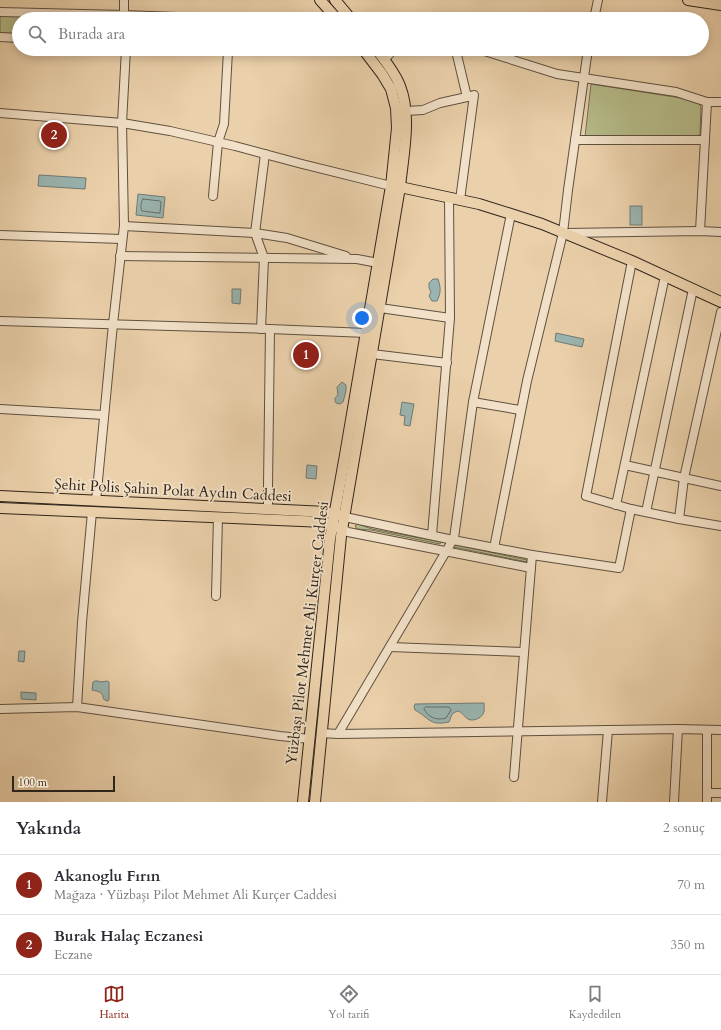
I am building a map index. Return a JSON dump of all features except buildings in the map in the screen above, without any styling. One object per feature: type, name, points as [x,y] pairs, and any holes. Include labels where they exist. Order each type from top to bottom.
[{"type":"main road","points":[[320,0],[331,12]]},
{"type":"main road","points":[[335,0],[345,12]]},
{"type":"main road","points":[[688,0],[721,5]]},
{"type":"main road","name":"Yüzbaşı Pilot Mehmet Ali Kurçer Caddesi","points":[[304,802],[330,539],[333,525],[340,516],[372,354],[380,308],[395,187],[397,128],[396,108],[391,89],[368,56]]},
{"type":"main road","name":"Yüzbaşı Pilot Mehmet Ali Kurçer Caddesi","points":[[315,802],[343,529],[340,516],[366,333],[378,263],[406,130],[405,100],[400,84],[381,56]]},
{"type":"main road","points":[[395,187],[449,197],[511,214],[632,261],[721,302]]},
{"type":"main road","name":"Şehit Polis Şahin Polat Aydın Caddesi","points":[[0,496],[326,512],[340,516]]},
{"type":"main road","name":"Şehit Polis Şahin Polat Aydın Caddesi","points":[[0,508],[325,522],[343,529]]},
{"type":"street","points":[[124,0],[124,12]]},
{"type":"street","points":[[595,12],[598,0]]},
{"type":"street","points":[[0,12],[12,12]]},
{"type":"street","points":[[0,37],[12,38]]},
{"type":"street","points":[[96,500],[124,226],[122,123],[126,56]]},
{"type":"street","points":[[213,196],[218,142],[224,124],[228,56]]},
{"type":"street","points":[[384,60],[388,56]]},
{"type":"street","points":[[457,56],[467,97]]},
{"type":"street","points":[[500,56],[557,74],[676,92],[707,102],[721,102]]},
{"type":"street","points":[[494,548],[526,381],[563,233],[587,56]]},
{"type":"street","points":[[406,111],[422,110],[440,103],[474,95],[460,200]]},
{"type":"street","points":[[700,231],[707,102]]},
{"type":"street","points":[[0,114],[122,123],[170,131],[395,187]]},
{"type":"street","points":[[575,140],[705,140]]},
{"type":"street","points":[[261,329],[264,258],[255,233],[265,154]]},
{"type":"street","points":[[432,535],[450,318],[449,197]]},
{"type":"street","points":[[338,734],[454,538],[472,402],[511,214]]},
{"type":"street","points":[[124,226],[255,233],[287,238],[357,259],[378,263]]},
{"type":"street","points":[[563,233],[721,232]]},
{"type":"street","points":[[0,235],[122,239]]},
{"type":"street","points":[[120,256],[357,259]]},
{"type":"street","points":[[632,261],[586,496],[631,509],[679,519],[721,525]]},
{"type":"street","points":[[616,505],[664,276]]},
{"type":"street","points":[[646,512],[693,289]]},
{"type":"street","points":[[380,308],[450,318]]},
{"type":"street","points":[[679,519],[684,478],[721,312]]},
{"type":"street","points":[[0,321],[366,333]]},
{"type":"street","points":[[268,510],[270,329]]},
{"type":"street","points":[[372,354],[446,363]]},
{"type":"street","points":[[472,402],[520,410]]},
{"type":"street","points":[[0,409],[104,415]]},
{"type":"street","points":[[625,465],[721,486]]},
{"type":"street","points":[[340,516],[494,548],[619,568],[631,509]]},
{"type":"street","points":[[77,707],[82,622],[92,512]]},
{"type":"street","points":[[216,596],[218,517]]},
{"type":"street","points":[[343,529],[348,532],[531,568]]},
{"type":"street","points":[[514,777],[532,555]]},
{"type":"street","points":[[390,647],[524,652]]},
{"type":"street","points":[[0,709],[77,707],[310,739]]},
{"type":"street","points":[[322,733],[518,732],[678,729],[721,730]]},
{"type":"street","points":[[674,802],[678,729]]},
{"type":"street","points":[[602,802],[608,730]]},
{"type":"street","points":[[707,730],[707,802]]},
{"type":"street","points":[[707,793],[721,793]]},
{"type":"green space","points":[[0,15],[12,15],[12,34],[0,33]]},
{"type":"green space","points":[[591,84],[699,102],[701,108],[700,134],[696,137],[585,137]]},
{"type":"green space","points":[[0,501],[326,516],[326,518],[0,503]]},
{"type":"green space","points":[[358,524],[372,529],[441,542],[440,544],[371,530],[357,529],[355,526]]},
{"type":"green space","points":[[335,533],[337,534],[311,802],[308,802]]},
{"type":"green space","points":[[455,545],[527,560],[527,562],[454,547]]},
{"type":"water","points":[[39,175],[86,178],[85,189],[38,186]]},
{"type":"water","points":[[138,194],[165,197],[163,218],[136,215]]},
{"type":"water","points":[[630,206],[642,206],[642,225],[630,225]]},
{"type":"water","points":[[433,279],[438,279],[440,285],[440,293],[437,301],[432,301],[429,296],[431,292],[429,283]]},
{"type":"water","points":[[232,289],[241,289],[240,304],[232,303]]},
{"type":"water","points":[[556,333],[584,339],[582,347],[555,341]]},
{"type":"water","points":[[342,382],[346,385],[346,391],[343,402],[340,404],[336,403],[335,399],[338,395],[337,387]]},
{"type":"water","points":[[402,402],[414,404],[410,426],[404,425],[405,416],[400,415]]},
{"type":"water","points":[[307,465],[317,466],[316,479],[306,478]]},
{"type":"water","points":[[19,651],[25,651],[24,662],[18,661]]},
{"type":"water","points":[[93,682],[109,682],[108,701],[104,699],[100,692],[92,690]]},
{"type":"water","points":[[21,692],[36,693],[36,700],[21,699]]},
{"type":"water","points":[[484,703],[484,713],[479,718],[470,720],[461,712],[457,711],[452,714],[449,722],[442,723],[430,721],[415,710],[414,707],[415,704]]},
{"type":"place","name":"Burak Halaç Eczanesi","points":[[54,135]]},
{"type":"place","name":"Akanoglu Fırın","points":[[306,355]]}]
